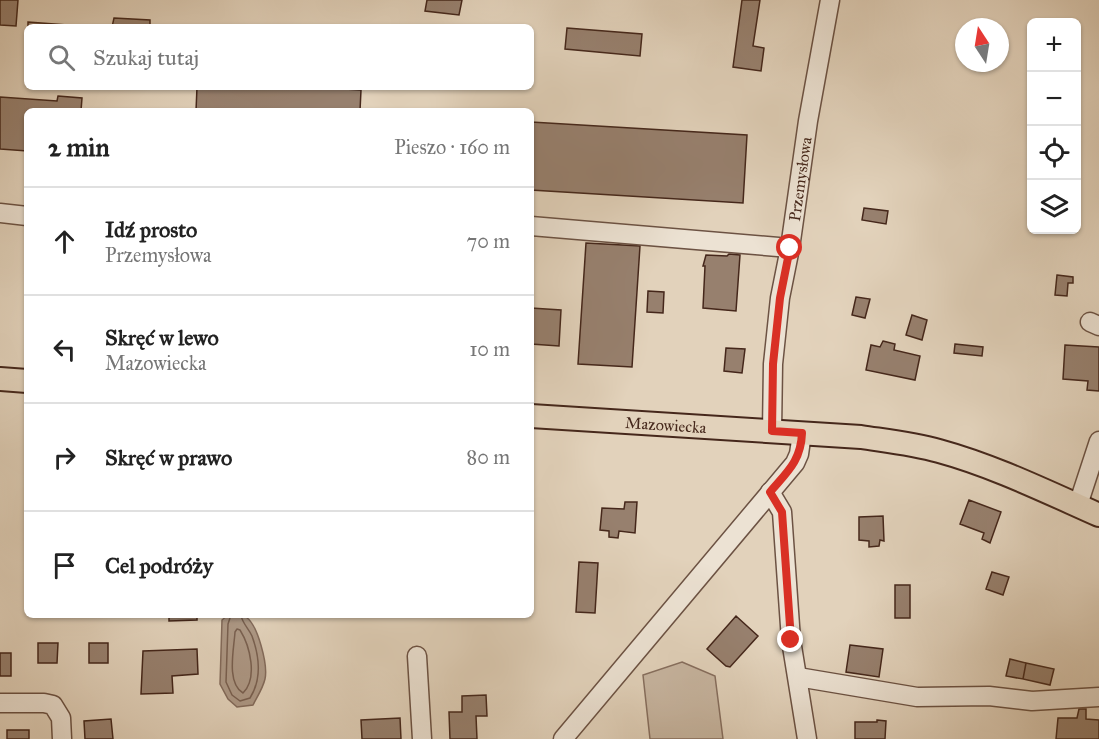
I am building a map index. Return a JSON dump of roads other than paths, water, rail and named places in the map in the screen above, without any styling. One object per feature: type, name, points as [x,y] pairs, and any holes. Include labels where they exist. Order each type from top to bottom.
[{"type":"main road","points":[[0,380],[24,381]]},
{"type":"main road","name":"Mazowiecka","points":[[534,416],[861,437],[936,450],[985,466],[1099,515]]},
{"type":"street","name":"Przemysłowa","points":[[772,431],[773,364],[780,298],[830,0]]},
{"type":"street","points":[[0,213],[24,216]]},
{"type":"street","points":[[534,226],[790,248]]},
{"type":"street","points":[[563,739],[795,464],[802,433]]},
{"type":"street","points":[[1078,505],[1099,441]]},
{"type":"street","points":[[770,492],[782,512],[791,640],[807,739]]},
{"type":"street","points":[[417,656],[422,739]]},
{"type":"street","points":[[798,677],[917,697],[989,696],[1032,701],[1099,697]]},
{"type":"street","points":[[0,703],[53,705],[61,718],[62,739]]},
{"type":"water","points":[[224,618],[247,618],[261,646],[266,673],[253,705],[237,707],[228,699],[220,684],[222,620]]}]
